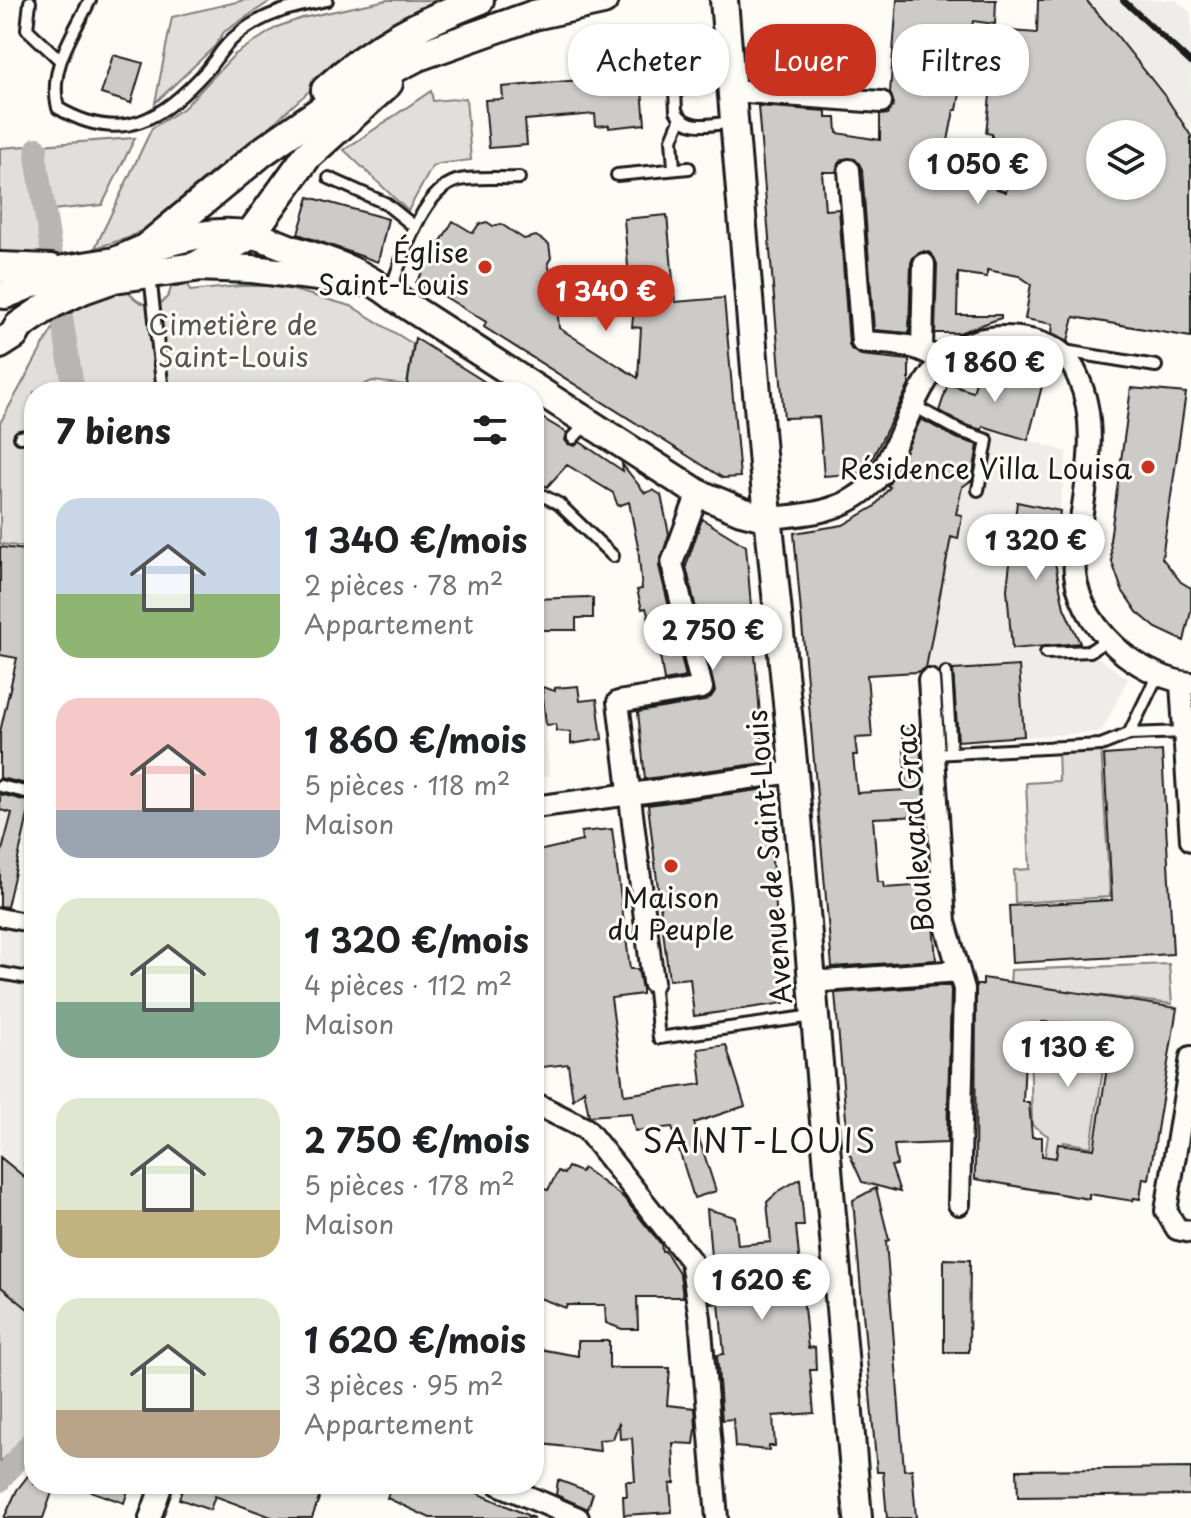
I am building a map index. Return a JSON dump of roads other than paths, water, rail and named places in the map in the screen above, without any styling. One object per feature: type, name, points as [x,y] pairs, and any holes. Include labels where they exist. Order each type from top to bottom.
[{"type":"main road","points":[[6,342],[53,303],[147,261],[328,87],[359,62],[423,22],[479,0]]},
{"type":"main road","points":[[262,152],[348,92],[418,56],[534,15],[603,0]]},
{"type":"main road","points":[[6,342],[18,307],[2,284],[115,262],[147,261],[195,267],[250,235],[307,156],[418,56]]},
{"type":"street","name":"Avenue de Saint-Louis","points":[[724,5],[858,1518]]},
{"type":"street","points":[[731,91],[881,102]]},
{"type":"street","points":[[849,170],[862,342],[922,348],[942,361]]},
{"type":"street","points":[[147,261],[183,238],[221,234],[250,235],[338,263],[383,288],[514,382]]},
{"type":"street","points":[[922,348],[924,264]]},
{"type":"street","points":[[195,267],[252,269],[383,288]]},
{"type":"street","points":[[544,403],[581,430],[698,493],[741,511],[768,518],[814,513],[844,505],[876,480],[914,406],[942,361],[966,344],[1001,336],[1059,350],[1076,371],[1088,400],[1091,417],[1075,574],[1093,621],[1107,640],[1130,659],[1158,674],[1186,683],[1185,732],[1191,840]]},
{"type":"street","points":[[653,982],[618,702],[702,688],[672,563],[698,493]]},
{"type":"street","name":"Boulevard Grac","points":[[938,676],[945,922],[964,989],[959,1204]]},
{"type":"street","points":[[544,806],[794,772]]},
{"type":"street","points":[[0,917],[24,922]]},
{"type":"street","name":"Boulevard Grac","points":[[811,982],[959,971]]},
{"type":"street","points":[[1191,1057],[1166,1211],[1177,1229],[1191,1232]]},
{"type":"street","points":[[544,1108],[586,1129],[691,1261],[700,1318],[717,1518]]},
{"type":"street","points":[[150,1518],[158,1494]]},
{"type":"street","points":[[522,1494],[578,1518]]},
{"type":"lane","points":[[90,0],[60,60],[53,90],[58,108],[73,117],[122,127],[159,113],[197,81],[235,36],[277,10],[327,0]]},
{"type":"lane","points":[[30,2],[27,29],[60,60]]},
{"type":"lane","points":[[675,96],[680,120],[689,125],[733,122]]},
{"type":"lane","points":[[674,168],[672,139],[680,120]]},
{"type":"lane","points":[[617,175],[689,168]]},
{"type":"lane","points":[[329,178],[385,203],[415,227]]},
{"type":"lane","points":[[383,288],[415,227],[439,190],[457,181],[519,178]]},
{"type":"lane","points":[[147,261],[162,382]]},
{"type":"lane","points":[[1059,350],[1156,366]]},
{"type":"lane","points":[[914,406],[960,431],[987,440],[978,490]]},
{"type":"lane","points":[[20,437],[24,436]]},
{"type":"lane","points":[[544,492],[613,556]]},
{"type":"lane","points":[[1046,653],[1090,651],[1107,640]]},
{"type":"lane","points":[[1129,734],[1158,674]]},
{"type":"lane","points":[[942,754],[1101,745],[1129,734],[1185,732]]},
{"type":"lane","points":[[0,786],[24,792]]},
{"type":"lane","points":[[0,973],[24,977]]},
{"type":"lane","points":[[653,982],[659,1038],[813,1016]]},
{"type":"waterway","points":[[37,148],[72,382]]},
{"type":"waterway","points":[[0,1481],[24,1451]]},
{"type":"railway","points":[[1123,0],[1191,63]]},
{"type":"place","name":"Église Saint-Louis","points":[[485,267]]},
{"type":"place","name":"Résidence Villa Louisa","points":[[1148,467]]},
{"type":"place","name":"Maison du Peuple","points":[[671,866]]},
{"type":"district","name":"SAINT-LOUIS","points":[[760,1140]]},
{"type":"park label","name":"Cimetière de Saint-Louis","points":[[233,339]]}]
